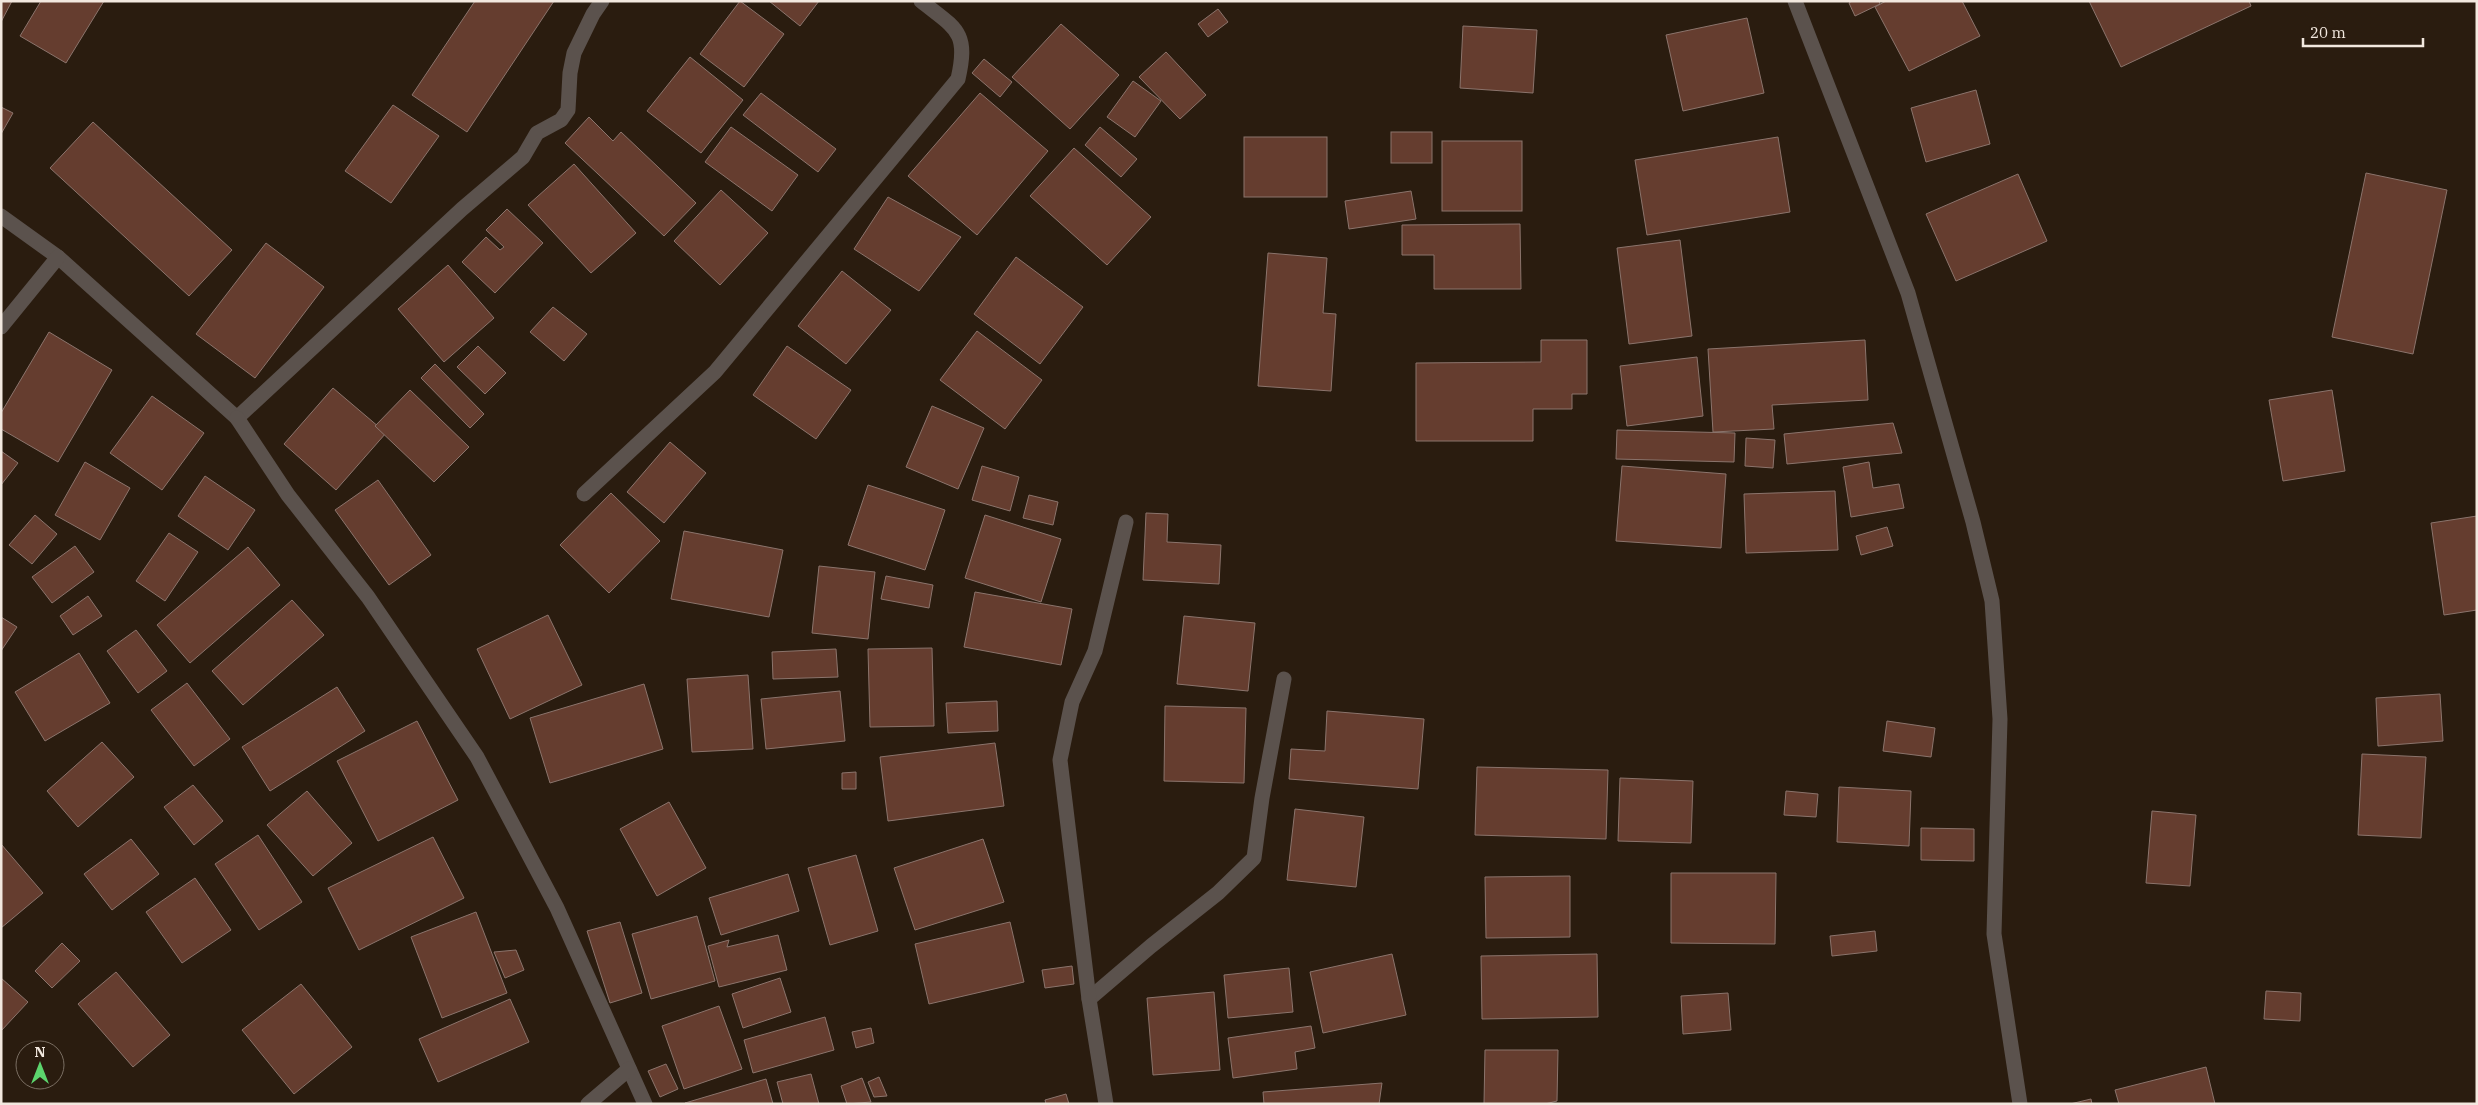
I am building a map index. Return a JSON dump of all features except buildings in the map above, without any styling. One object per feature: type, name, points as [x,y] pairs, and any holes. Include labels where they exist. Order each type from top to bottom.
[{"type":"street","points":[[237,418],[462,209],[523,157],[538,133],[561,120],[568,110],[570,73],[574,53],[593,14],[602,1]]},
{"type":"street","points":[[584,494],[715,372],[958,79],[964,53],[957,30],[921,1]]},
{"type":"street","points":[[1795,1],[1908,293],[1973,522],[1992,602],[2000,719],[1994,934],[2020,1104]]},
{"type":"street","points":[[1,216],[58,257],[237,418],[288,495],[368,598],[477,757],[557,908],[644,1104]]},
{"type":"street","points":[[1,327],[58,257]]},
{"type":"street","points":[[1106,1104],[1090,999],[1060,760],[1072,702],[1095,651],[1126,522]]},
{"type":"street","points":[[1090,999],[1151,946],[1218,893],[1254,858],[1262,798],[1284,679]]},
{"type":"street","points":[[588,1104],[629,1069]]}]
